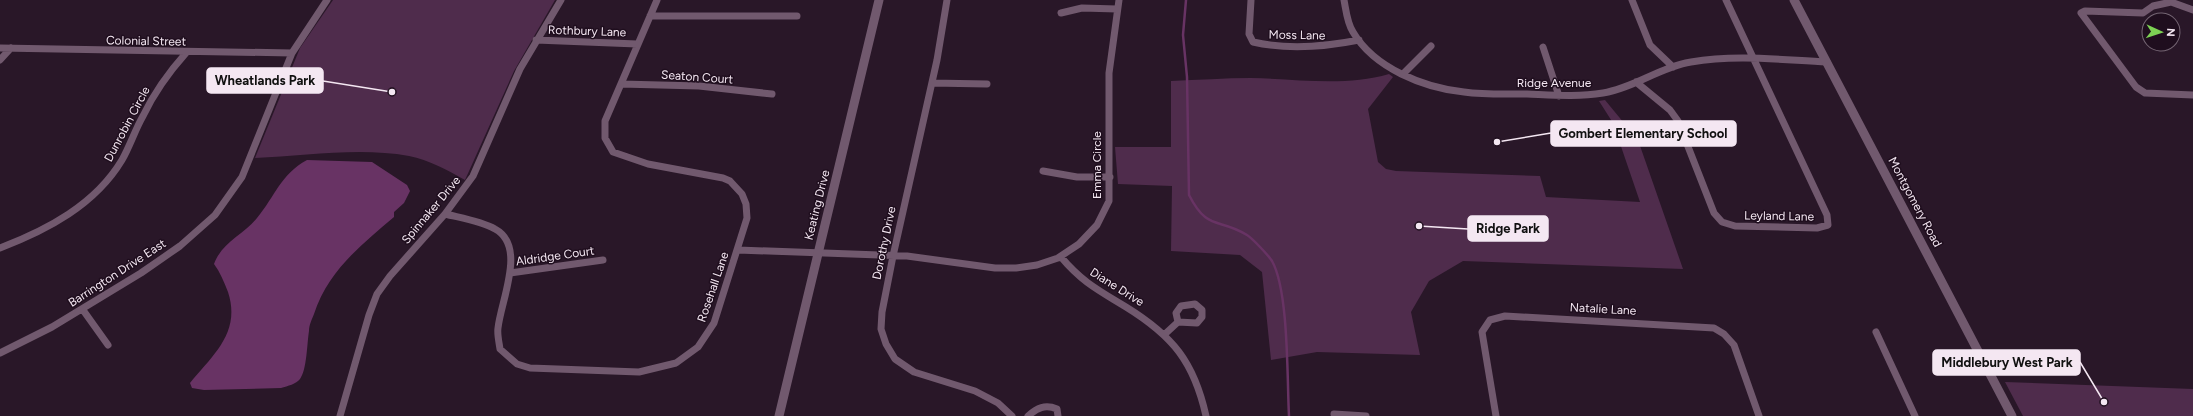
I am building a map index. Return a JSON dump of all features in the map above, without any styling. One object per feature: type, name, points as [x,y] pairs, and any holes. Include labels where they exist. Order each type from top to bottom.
[{"type":"street","name":"Barrington Drive East","points":[[0,353],[36,336],[82,310],[162,260],[196,232],[224,204],[242,177],[292,52],[327,0]]},
{"type":"street","name":"Spinnaker Drive","points":[[340,416],[349,390],[369,315],[378,294],[402,261],[445,214],[461,194],[478,167],[508,95],[536,40],[561,0]]},
{"type":"street","name":"Rosehall Lane","points":[[445,214],[494,228],[504,235],[510,245],[512,254],[510,273],[498,330],[500,350],[517,364],[530,368],[640,372],[676,364],[698,347],[705,339],[714,323],[738,250],[747,207],[740,188],[733,182],[724,178],[624,157],[614,153],[607,145],[603,133],[605,121],[657,0]]},
{"type":"street","name":"Keating Drive","points":[[779,416],[879,0]]},
{"type":"street","name":"Dorothy Drive","points":[[948,0],[932,83],[893,256],[881,321],[883,336],[895,359],[924,376],[964,387],[987,396],[998,403],[1012,416]]},
{"type":"street","name":"Emma Circle","points":[[738,250],[927,257],[979,267],[1006,269],[1039,264],[1061,257],[1088,236],[1102,220],[1109,201],[1110,176],[1108,96],[1110,56],[1119,0]]},
{"type":"street","name":"Moss Lane","points":[[1251,0],[1249,34],[1253,42],[1263,45],[1325,47],[1359,40]]},
{"type":"street","name":"Ridge Avenue","points":[[1344,0],[1349,23],[1359,40],[1380,60],[1403,74],[1429,85],[1459,91],[1560,96],[1604,93],[1673,67],[1705,60],[1827,62]]},
{"type":"street","points":[[1632,0],[1650,46],[1673,67]]},
{"type":"street","name":"Leyland Lane","points":[[1636,82],[1670,110],[1678,121],[1714,212],[1722,222],[1740,227],[1825,228],[1829,222],[1827,215],[1726,0]]},
{"type":"street","name":"Montgomery Road","points":[[1794,0],[2012,416]]},
{"type":"street","points":[[2193,10],[2171,2],[2153,6],[2143,12],[2085,11],[2081,13],[2136,87],[2145,93],[2193,95]]},
{"type":"street","points":[[1060,13],[1082,8],[1117,9]]},
{"type":"street","points":[[650,16],[797,16]]},
{"type":"street","name":"Rothbury Lane","points":[[536,40],[637,44]]},
{"type":"street","points":[[1403,74],[1431,46]]},
{"type":"street","points":[[1543,47],[1560,96]]},
{"type":"street","name":"Colonial Street","points":[[0,48],[186,52],[292,52]]},
{"type":"street","points":[[0,60],[11,48]]},
{"type":"street","name":"Dunrobin Circle","points":[[0,248],[43,229],[67,215],[103,185],[122,159],[150,101],[186,52]]},
{"type":"street","points":[[932,83],[987,84]]},
{"type":"street","name":"Seaton Court","points":[[621,84],[699,86],[772,94]]},
{"type":"street","points":[[1043,171],[1077,177],[1110,176]]},
{"type":"street","name":"Diane Drive","points":[[1061,257],[1076,275],[1086,283],[1164,334],[1184,357],[1195,376],[1200,389],[1206,416]]},
{"type":"street","name":"Aldridge Court","points":[[510,273],[603,260]]},
{"type":"street","points":[[82,310],[108,345]]},
{"type":"street","name":"Natalie Lane","points":[[1496,416],[1482,332],[1487,321],[1492,318],[1505,316],[1714,328],[1724,334],[1734,345],[1759,416]]},
{"type":"street","points":[[1164,334],[1178,322]]},
{"type":"street","points":[[1876,332],[1915,416]]},
{"type":"street","points":[[1028,416],[1038,407],[1049,405],[1057,409],[1058,416]]},
{"type":"street","points":[[1334,414],[1366,416]]},
{"type":"shaded area","points":[[333,0],[555,0],[514,71],[465,180],[424,160],[390,153],[351,152],[255,158],[300,48]]},
{"type":"shaded area","points":[[1389,74],[1393,77],[1368,109],[1378,162],[1386,169],[1396,171],[1540,176],[1546,197],[1640,202],[1613,123],[1599,101],[1605,100],[1638,140],[1683,269],[1463,261],[1429,281],[1411,312],[1420,355],[1317,352],[1271,360],[1262,272],[1240,255],[1171,251],[1172,186],[1118,184],[1115,147],[1171,147],[1171,81],[1251,78],[1303,81],[1338,81],[1372,78]]},
{"type":"shaded area","points":[[307,160],[372,162],[407,185],[410,191],[404,203],[394,212],[394,217],[347,260],[328,285],[320,299],[310,324],[304,369],[298,381],[292,385],[281,388],[204,390],[192,388],[190,383],[223,342],[231,319],[231,306],[228,292],[214,264],[218,256],[227,244],[257,218],[290,172]]},
{"type":"shaded area","points":[[2005,382],[2193,389],[2193,416],[2023,416]]},
{"type":"waterway","points":[[1186,0],[1183,35],[1187,77],[1189,195],[1196,207],[1208,219],[1247,235],[1268,255],[1272,261],[1278,275],[1282,293],[1286,336],[1289,416]]},
{"type":"place","name":"Wheatlands Park","points":[[392,92]]},
{"type":"place","name":"Gombert Elementary School","points":[[1497,142]]},
{"type":"place","name":"Ridge Park","points":[[1419,226]]},
{"type":"place","name":"Middlebury West Park","points":[[2104,402]]}]
